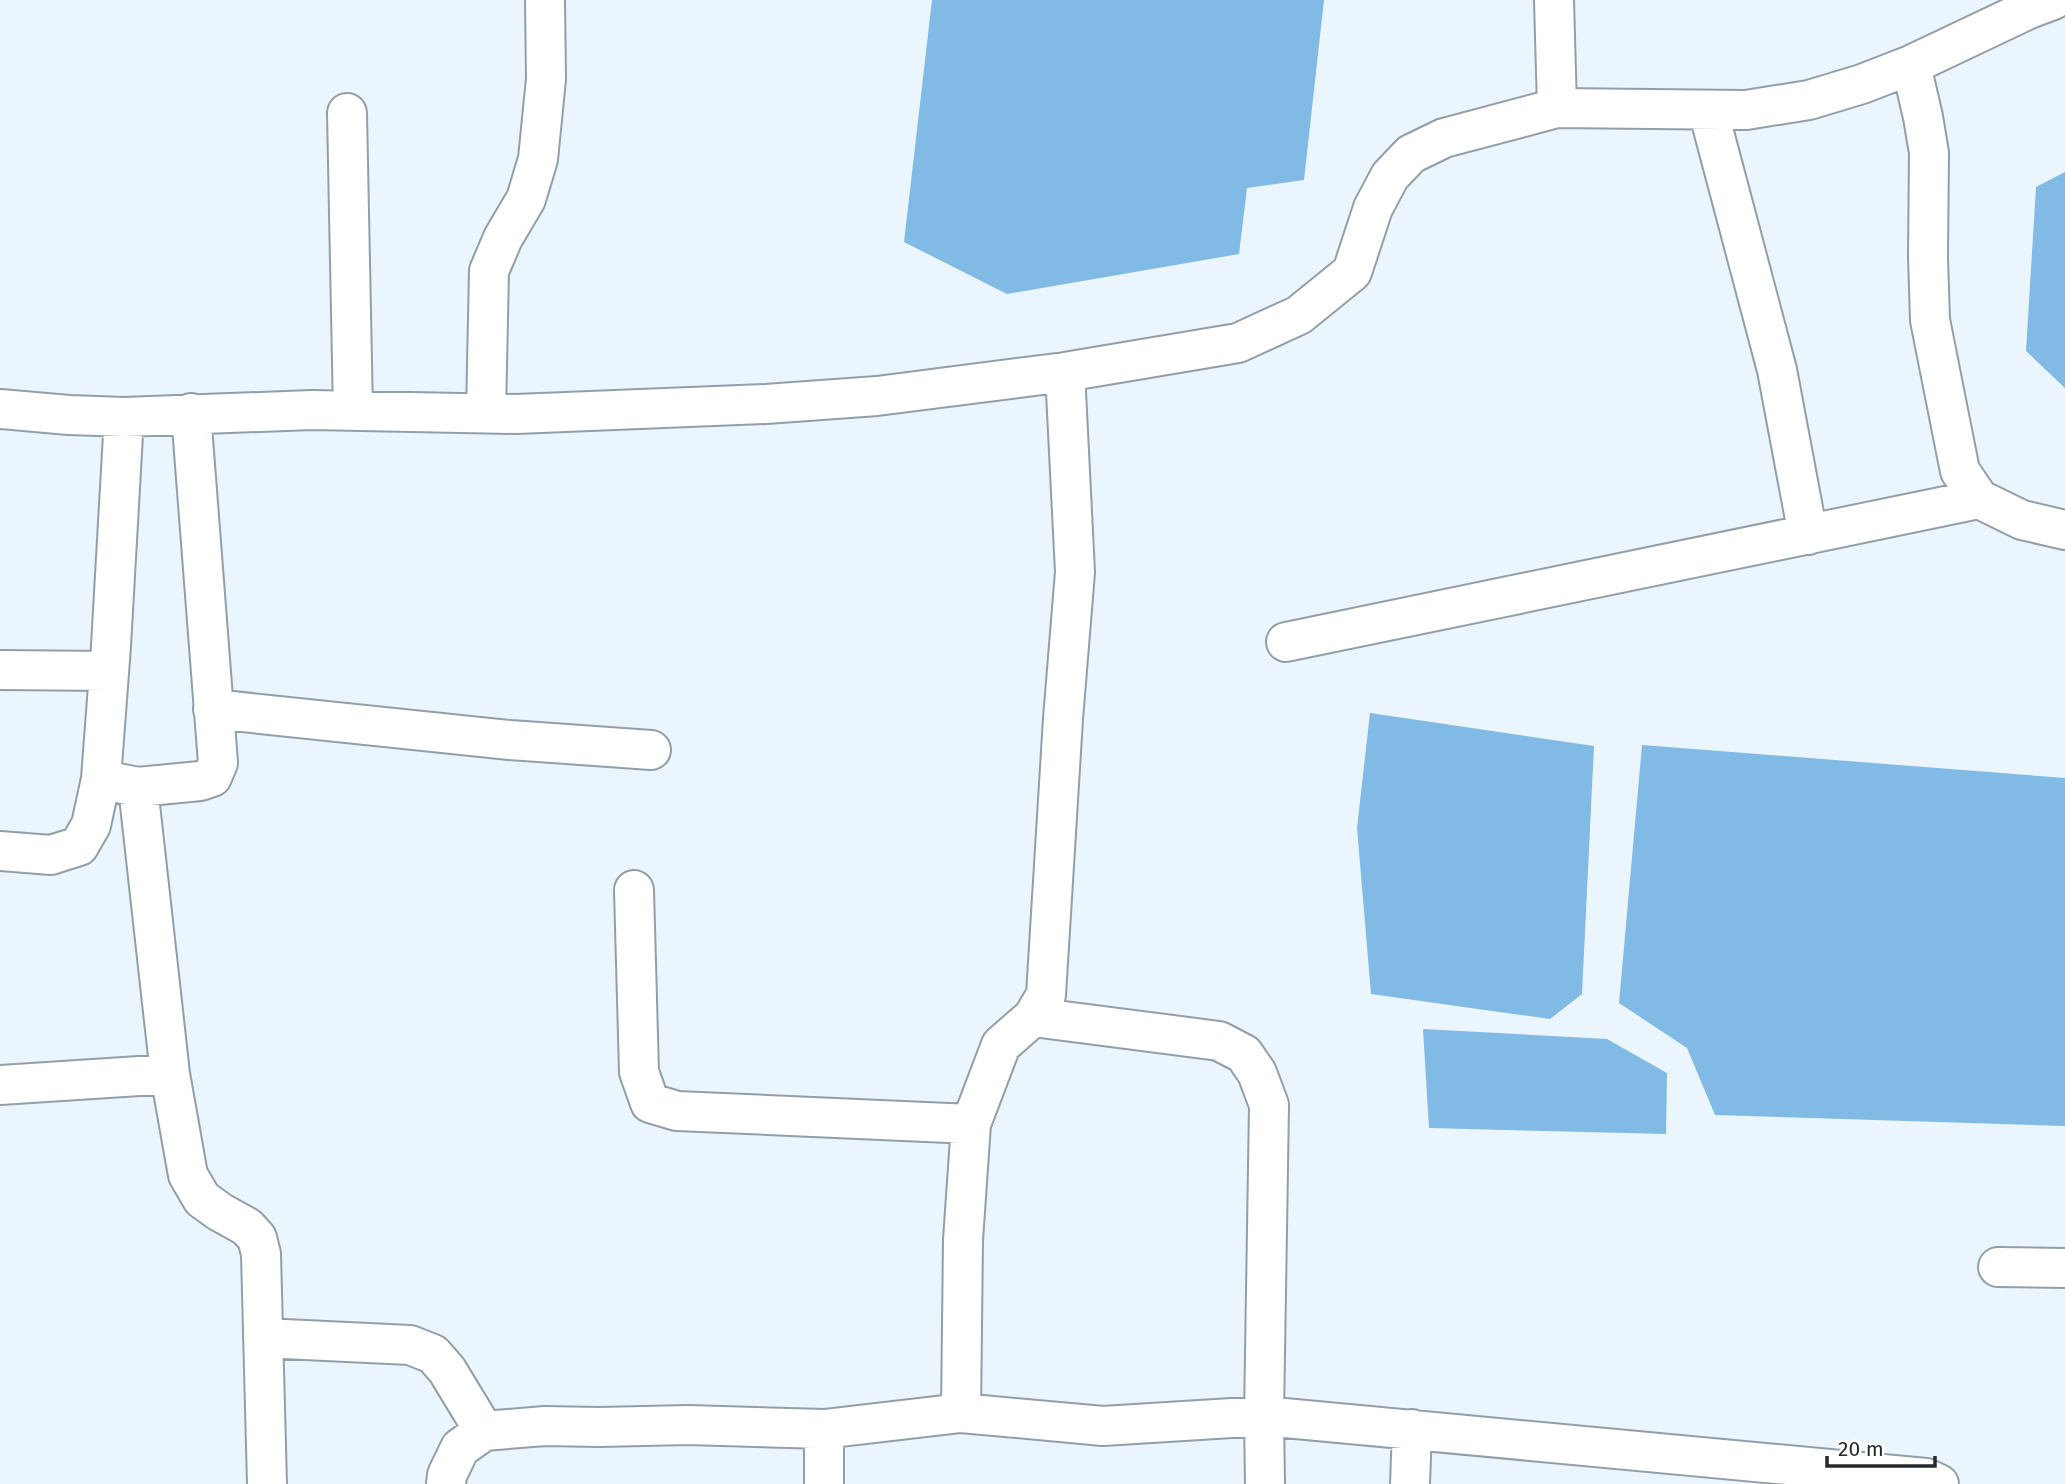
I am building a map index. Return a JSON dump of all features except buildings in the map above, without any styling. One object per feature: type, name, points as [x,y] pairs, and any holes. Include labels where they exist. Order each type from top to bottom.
[{"type":"street","points":[[486,413],[489,271],[503,238],[526,199],[538,159],[546,79],[545,0]]},
{"type":"street","points":[[1554,0],[1557,108]]},
{"type":"street","points":[[0,409],[124,417],[312,410],[516,414],[766,404],[877,396],[1065,372],[1238,343],[1299,316],[1352,272],[1373,208],[1390,176],[1411,154],[1444,138],[1557,108],[1746,110],[1809,100],[1862,85],[1911,65],[2053,0]]},
{"type":"street","points":[[1911,65],[1929,153],[1930,320],[1960,471],[1979,499],[2022,520],[2065,530]]},
{"type":"street","points":[[1708,110],[1777,370],[1808,535]]},
{"type":"street","points":[[347,113],[354,411]]},
{"type":"street","points":[[961,1413],[963,1240],[971,1124],[1001,1045],[1033,1017],[1046,995],[1075,572],[1065,372]]},
{"type":"street","points":[[101,779],[138,788],[200,781],[212,777],[218,763],[191,413]]},
{"type":"street","points":[[0,850],[51,855],[79,846],[91,825],[101,779],[124,417]]},
{"type":"street","points":[[1286,642],[1979,499]]},
{"type":"street","points":[[0,670],[109,671]]},
{"type":"street","points":[[213,709],[510,740],[651,750]]},
{"type":"street","points":[[138,788],[170,1074],[188,1175],[202,1199],[247,1227],[257,1238],[261,1254],[267,1484]]},
{"type":"street","points":[[634,890],[639,1072],[650,1103],[677,1111],[971,1124]]},
{"type":"street","points":[[1033,1017],[1219,1041],[1244,1054],[1257,1073],[1269,1105],[1265,1484]]},
{"type":"street","points":[[0,1085],[170,1074]]},
{"type":"street","points":[[1998,1267],[2065,1268]]},
{"type":"street","points":[[263,1338],[410,1345],[433,1354],[447,1370],[484,1431]]},
{"type":"street","points":[[446,1484],[447,1475],[460,1448],[484,1431],[545,1426],[688,1425],[824,1429],[961,1413],[1103,1426],[1264,1416],[1926,1478],[1939,1484]]},
{"type":"street","points":[[824,1429],[824,1484]]},
{"type":"street","points":[[1410,1484],[1412,1429]]},
{"type":"water","points":[[932,0],[1324,0],[1304,180],[1247,188],[1239,254],[1007,294],[904,242]]},
{"type":"water","points":[[2065,172],[2065,388],[2026,351],[2036,187]]},
{"type":"water","points":[[1370,713],[1594,746],[1582,994],[1550,1019],[1371,994],[1357,828]]},
{"type":"water","points":[[1642,745],[2065,778],[2065,1126],[1715,1115],[1687,1048],[1619,1003]]},
{"type":"water","points":[[1423,1029],[1607,1039],[1667,1073],[1666,1134],[1429,1128]]}]
